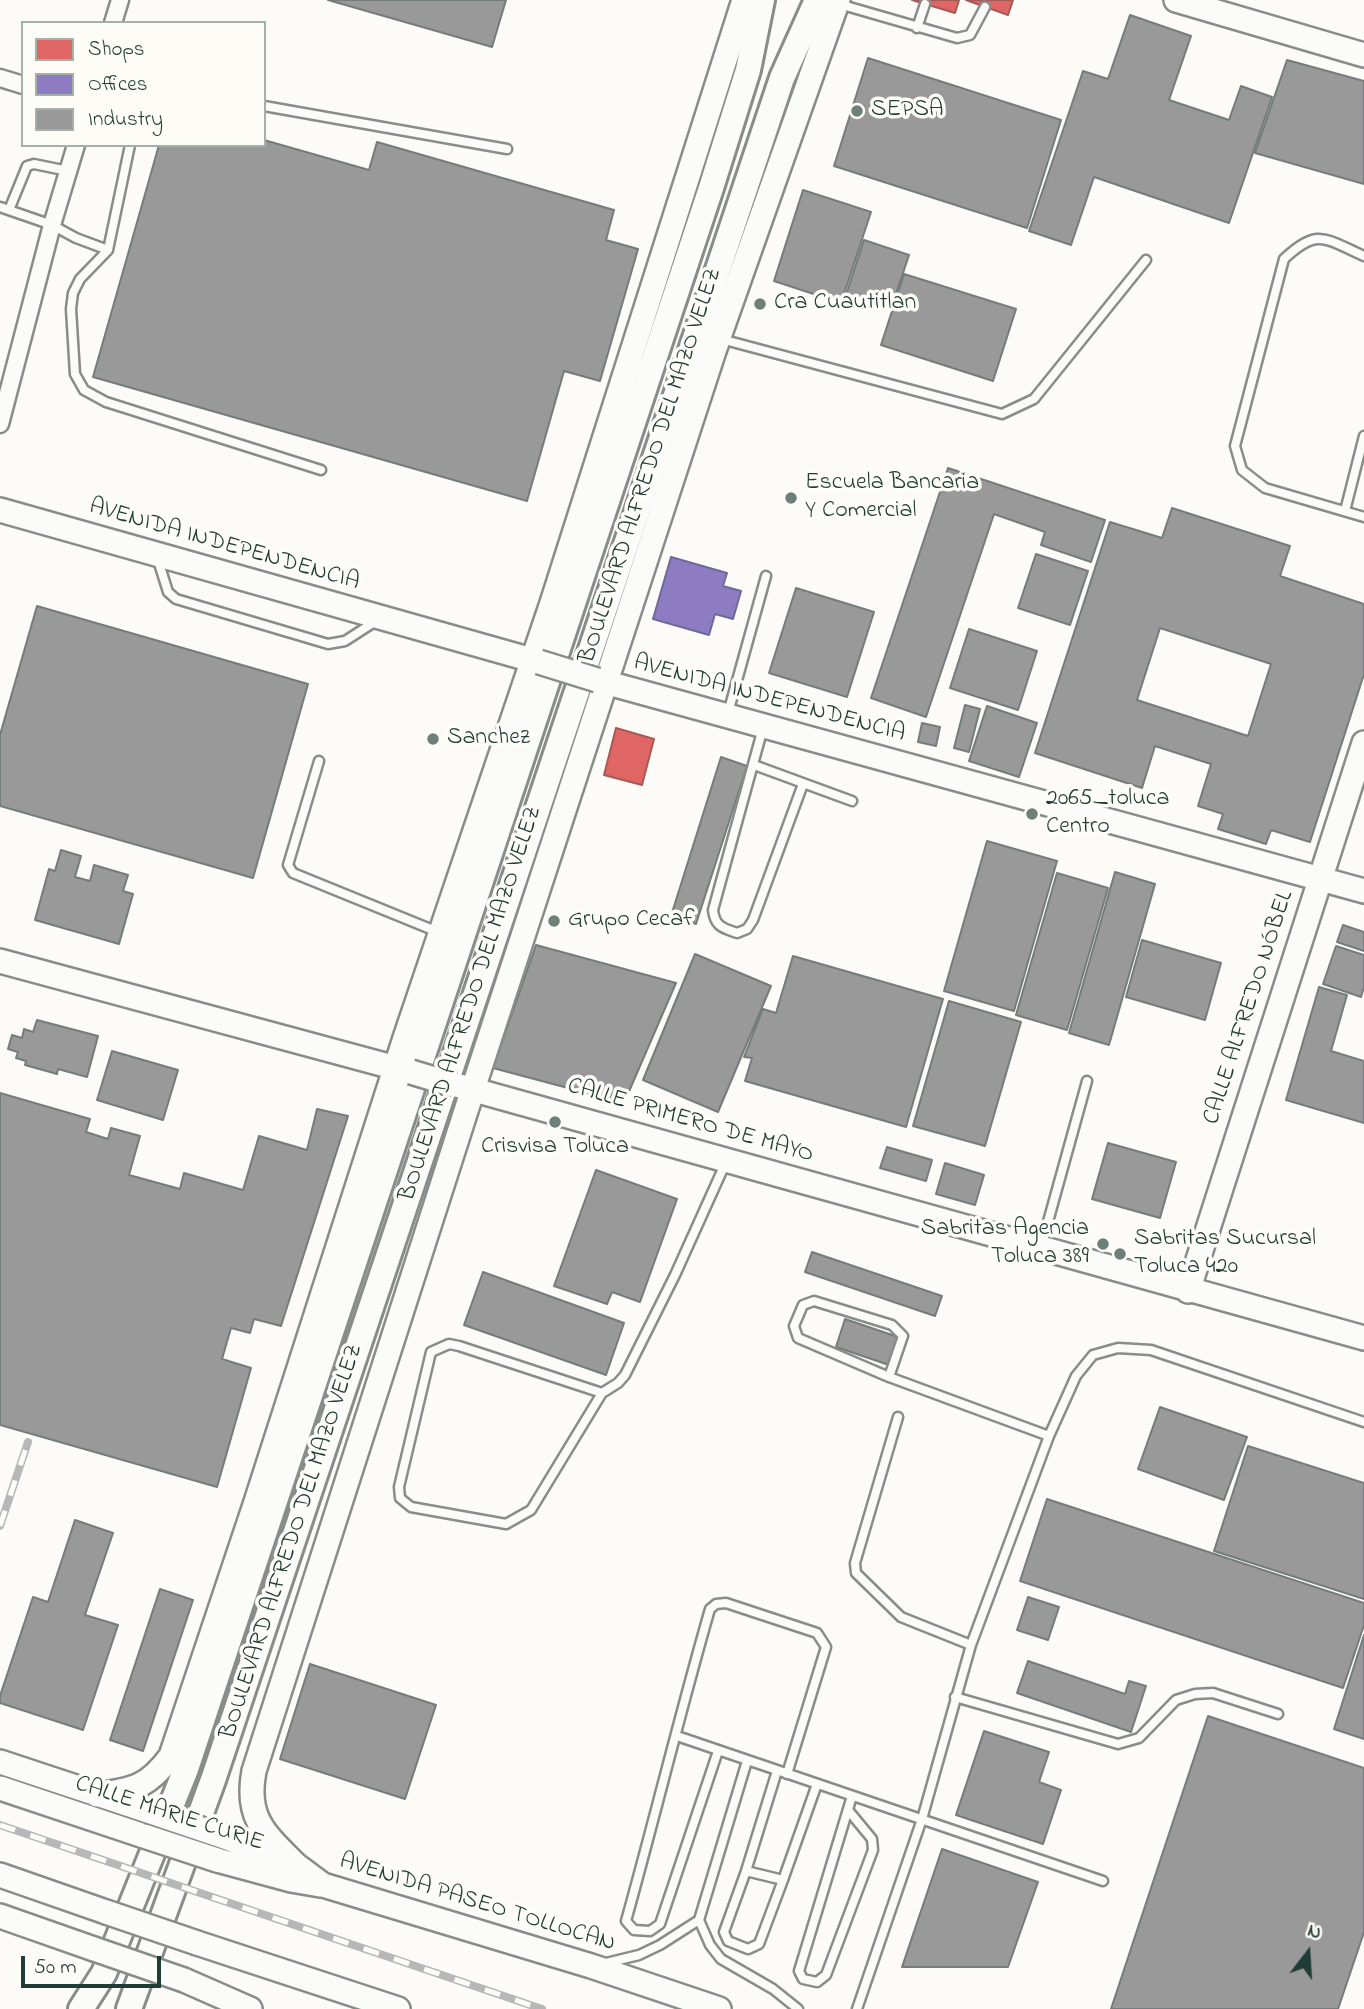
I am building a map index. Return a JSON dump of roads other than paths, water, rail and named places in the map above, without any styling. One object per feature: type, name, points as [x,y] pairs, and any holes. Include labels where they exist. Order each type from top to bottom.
[{"type":"main road","points":[[440,933],[535,661],[744,0]]},
{"type":"main road","name":"BOULEVARD ALFREDO DEL MAZO VELEZ","points":[[81,2009],[104,1973],[186,1769],[711,188],[748,70],[762,0]]},
{"type":"main road","points":[[1176,0],[1364,55]]},
{"type":"main road","name":"BOULEVARD ALFREDO DEL MAZO VELEZ","points":[[296,1865],[273,1843],[257,1819],[251,1795],[254,1771],[463,1087],[831,1]]},
{"type":"main road","name":"BOULEVARD ALFREDO DEL MAZO VELEZ","points":[[129,2009],[213,1780],[782,78],[831,1]]},
{"type":"main road","name":"AVENIDA INDEPENDENCIA","points":[[0,510],[601,681],[1364,891]]},
{"type":"main road","name":"CALLE ALFREDO NÓBEL","points":[[1188,1290],[1364,743]]},
{"type":"main road","name":"BOULEVARD ALFREDO DEL MAZO VELEZ","points":[[97,1795],[122,1792],[144,1784],[161,1770],[171,1756],[404,1070],[405,1038],[440,933]]},
{"type":"main road","name":"CALLE PRIMERO DE MAYO","points":[[0,961],[727,1159],[1041,1250],[1364,1338]]},
{"type":"main road","name":"AVENIDA PASEO TOLLOCAN","points":[[0,1762],[225,1837],[296,1865],[323,1885],[591,1966],[719,2009]]},
{"type":"main road","name":"CALLE MARIE CURIE","points":[[0,1788],[217,1860],[291,1880],[323,1885]]},
{"type":"main road","points":[[0,1875],[398,2009]]},
{"type":"main road","points":[[0,1916],[184,1980],[250,2009]]},
{"type":"street","points":[[114,21],[120,0]]},
{"type":"street","points":[[0,78],[21,84]]},
{"type":"street","points":[[0,424],[75,147]]},
{"type":"lane","points":[[831,1],[957,38],[970,35],[985,7]]},
{"type":"lane","points":[[917,28],[925,4]]},
{"type":"lane","points":[[266,106],[506,149]]},
{"type":"lane","points":[[130,147],[107,250],[80,279],[73,293],[71,309],[75,374],[84,390],[106,402],[321,470]]},
{"type":"lane","points":[[9,210],[27,166],[34,164],[68,171]]},
{"type":"lane","points":[[0,207],[52,225],[107,250]]},
{"type":"lane","points":[[1364,256],[1324,238],[1302,242],[1283,259],[1235,446],[1242,470],[1265,488],[1364,517]]},
{"type":"lane","points":[[719,338],[1002,414],[1034,399],[1146,260]]},
{"type":"lane","points":[[1345,511],[1364,436]]},
{"type":"lane","points":[[156,554],[168,592],[176,599],[328,644],[345,641],[381,618]]},
{"type":"lane","points":[[727,715],[766,576]]},
{"type":"lane","points":[[764,725],[713,910],[718,926],[737,933],[747,929],[753,920],[803,784]]},
{"type":"lane","points":[[319,761],[288,865],[293,873],[440,933]]},
{"type":"lane","points":[[754,765],[852,801]]},
{"type":"lane","points":[[1041,1250],[1087,1081]]},
{"type":"lane","points":[[602,1393],[458,1346],[441,1346],[431,1352],[399,1487],[400,1498],[411,1507],[506,1524],[531,1510],[602,1393],[625,1375],[675,1275],[727,1159]]},
{"type":"lane","points":[[889,1377],[903,1336],[899,1330],[892,1325],[814,1301],[803,1304],[794,1326],[798,1338],[889,1377],[1049,1436]]},
{"type":"lane","points":[[857,2009],[922,1819],[971,1645],[1049,1436],[1076,1376],[1093,1355],[1118,1348],[1152,1350],[1364,1422]]},
{"type":"lane","points":[[898,1417],[855,1563],[856,1573],[901,1617],[971,1645]]},
{"type":"lane","points":[[718,1751],[660,1924],[650,1931],[634,1930],[626,1921],[677,1736],[684,1699],[710,1609],[716,1604],[726,1603],[817,1633],[826,1647],[787,1774]]},
{"type":"lane","points":[[955,1698],[1118,1744],[1139,1738],[1176,1700],[1195,1693],[1213,1693],[1278,1714]]},
{"type":"lane","points":[[677,1736],[1103,1881]]},
{"type":"lane","points":[[591,1966],[639,1955],[699,1920],[747,1761]]},
{"type":"lane","points":[[777,1771],[724,1932],[728,1941],[748,1949],[759,1944],[817,1784]]},
{"type":"lane","points":[[848,1810],[872,1839],[873,1850],[826,1975],[817,1982],[803,1979],[799,1971],[852,1796]]},
{"type":"lane","points":[[746,1871],[783,1880]]},
{"type":"lane","points":[[699,1920],[710,1945],[721,1959],[773,1989],[798,2009]]},
{"type":"railway","points":[[0,1526],[28,1442]]},
{"type":"railway","points":[[0,1825],[542,2009]]},
{"type":"place","name":"SEPSA","points":[[857,111]]},
{"type":"place","name":"Cra Cuautitlan","points":[[760,304]]},
{"type":"place","name":"Escuela Bancaria Y Comercial","points":[[791,498]]},
{"type":"place","name":"Sanchez","points":[[433,739]]},
{"type":"place","name":"2065_toluca Centro","points":[[1032,814]]},
{"type":"place","name":"Grupo Cecaf","points":[[554,921]]},
{"type":"place","name":"Crisvisa Toluca","points":[[555,1122]]},
{"type":"place","name":"Sabritas Agencia Toluca 389","points":[[1103,1244]]},
{"type":"place","name":"Sabritas Sucursal Toluca 420","points":[[1120,1254]]}]
